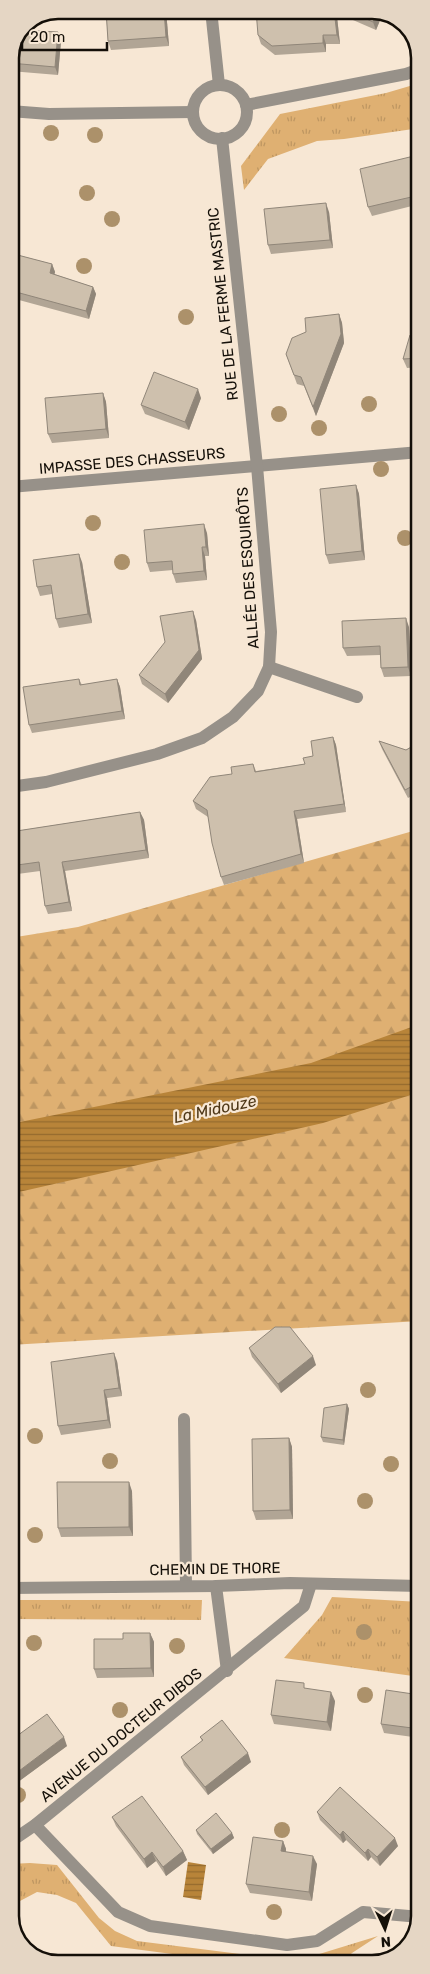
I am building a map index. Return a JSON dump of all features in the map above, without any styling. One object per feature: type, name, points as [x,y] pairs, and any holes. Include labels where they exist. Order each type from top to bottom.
[{"type":"street","points":[[212,19],[219,85]]},
{"type":"street","points":[[246,105],[362,84],[411,72]]},
{"type":"street","points":[[211,86],[228,86],[236,90],[246,105],[247,115],[239,131],[222,138],[214,138],[199,129],[193,112],[198,97],[211,86]]},
{"type":"street","points":[[19,112],[50,114],[193,112]]},
{"type":"street","name":"RUE DE LA FERME MASTRIC","points":[[222,138],[257,466]]},
{"type":"street","name":"IMPASSE DES CHASSEURS","points":[[19,486],[411,453]]},
{"type":"street","name":"ALLÉE DES ESQUIRÔTS","points":[[19,786],[46,782],[157,754],[202,738],[233,717],[258,691],[269,667],[271,632],[257,466]]},
{"type":"street","name":"ALLÉE DES ESQUIRÔTS","points":[[269,667],[357,697]]},
{"type":"street","points":[[184,1420],[186,1586]]},
{"type":"street","name":"CHEMIN DE THORE","points":[[19,1588],[311,1584],[411,1586]]},
{"type":"street","name":"AVENUE DU DOCTEUR DIBOS","points":[[19,1836],[35,1826],[227,1671],[304,1606],[311,1584]]},
{"type":"street","name":"AVENUE DU DOCTEUR DIBOS","points":[[216,1586],[227,1671]]},
{"type":"street","points":[[35,1826],[118,1912],[150,1926],[287,1945],[317,1941],[363,1912],[411,1916]]},
{"type":"green space","points":[[411,86],[411,129],[317,141],[268,159],[244,190],[241,166],[280,114],[386,93]]},
{"type":"green space","points":[[411,832],[411,1322],[19,1344],[19,937],[78,927]]},
{"type":"green space","points":[[332,1597],[411,1601],[411,1676],[284,1658],[322,1615]]},
{"type":"green space","points":[[19,1600],[202,1600],[201,1620],[19,1619]]},
{"type":"green space","points":[[19,1864],[57,1865],[99,1918],[115,1931],[137,1941],[248,1955],[180,1955],[111,1946],[76,1903],[57,1895],[37,1892],[20,1901],[19,1906]]},
{"type":"green space","points":[[378,1936],[350,1955],[316,1955]]},
{"type":"water","name":"La Midouze","points":[[411,1027],[411,1095],[323,1123],[19,1192],[19,1122],[311,1063]]},
{"type":"water","points":[[188,1862],[206,1865],[201,1900],[183,1897]]},
{"type":"building","points":[[107,19],[165,19],[166,37],[108,41]]},
{"type":"building","points":[[257,19],[335,19],[337,35],[323,35],[323,43],[272,46],[258,35]]},
{"type":"building","points":[[30,30],[58,32],[55,67],[19,64],[22,43]]},
{"type":"building","points":[[411,157],[411,197],[368,207],[360,169]]},
{"type":"building","points":[[326,203],[330,240],[268,245],[264,209]]},
{"type":"building","points":[[19,255],[52,264],[50,273],[93,287],[86,311],[19,293]]},
{"type":"building","points":[[339,314],[341,334],[313,407],[301,377],[294,375],[286,354],[292,338],[306,332],[305,318]]},
{"type":"building","points":[[410,335],[411,359],[403,359]]},
{"type":"building","points":[[154,372],[198,389],[185,422],[141,405]]},
{"type":"building","points":[[103,393],[106,429],[48,434],[45,398]]},
{"type":"building","points":[[356,485],[362,551],[326,555],[320,489]]},
{"type":"building","points":[[204,524],[206,547],[202,547],[204,571],[173,574],[172,561],[147,563],[144,530]]},
{"type":"building","points":[[79,554],[88,614],[56,619],[51,585],[37,587],[33,560]]},
{"type":"building","points":[[193,611],[199,650],[165,694],[139,675],[165,642],[160,616]]},
{"type":"building","points":[[406,618],[408,667],[381,668],[380,646],[343,648],[342,621]]},
{"type":"building","points":[[79,679],[80,685],[117,679],[122,711],[29,725],[23,687]]},
{"type":"building","points":[[333,737],[344,804],[294,811],[301,854],[221,877],[212,843],[207,810],[193,801],[210,777],[232,774],[231,767],[253,764],[255,772],[305,764],[303,758],[313,756],[311,741]]},
{"type":"building","points":[[379,741],[406,750],[411,747],[411,787],[405,790]]},
{"type":"building","points":[[140,812],[146,850],[62,862],[69,902],[45,906],[39,862],[19,865],[19,831]]},
{"type":"building","points":[[275,1327],[290,1327],[313,1356],[278,1384],[249,1348]]},
{"type":"building","points":[[114,1353],[119,1388],[104,1390],[108,1420],[58,1426],[51,1362]]},
{"type":"building","points":[[347,1404],[343,1440],[321,1437],[324,1408]]},
{"type":"building","points":[[289,1438],[290,1510],[253,1511],[252,1439]]},
{"type":"building","points":[[57,1482],[129,1482],[129,1527],[58,1528]]},
{"type":"building","points":[[123,1633],[150,1633],[151,1668],[94,1669],[94,1639],[123,1639]]},
{"type":"building","points":[[276,1680],[304,1683],[304,1688],[331,1692],[327,1722],[271,1715]]},
{"type":"building","points":[[386,1690],[411,1694],[411,1728],[381,1724]]},
{"type":"building","points":[[47,1714],[64,1737],[19,1771],[19,1734]]},
{"type":"building","points":[[222,1720],[248,1753],[205,1787],[181,1757],[203,1740],[200,1737]]},
{"type":"building","points":[[340,1787],[395,1838],[377,1857],[368,1849],[365,1853],[343,1831],[340,1835],[317,1812]]},
{"type":"building","points":[[142,1796],[183,1851],[163,1867],[152,1852],[144,1859],[112,1817]]},
{"type":"building","points":[[216,1813],[232,1833],[211,1849],[196,1830]]},
{"type":"building","points":[[253,1837],[283,1841],[281,1851],[313,1856],[309,1892],[246,1884]]}]
